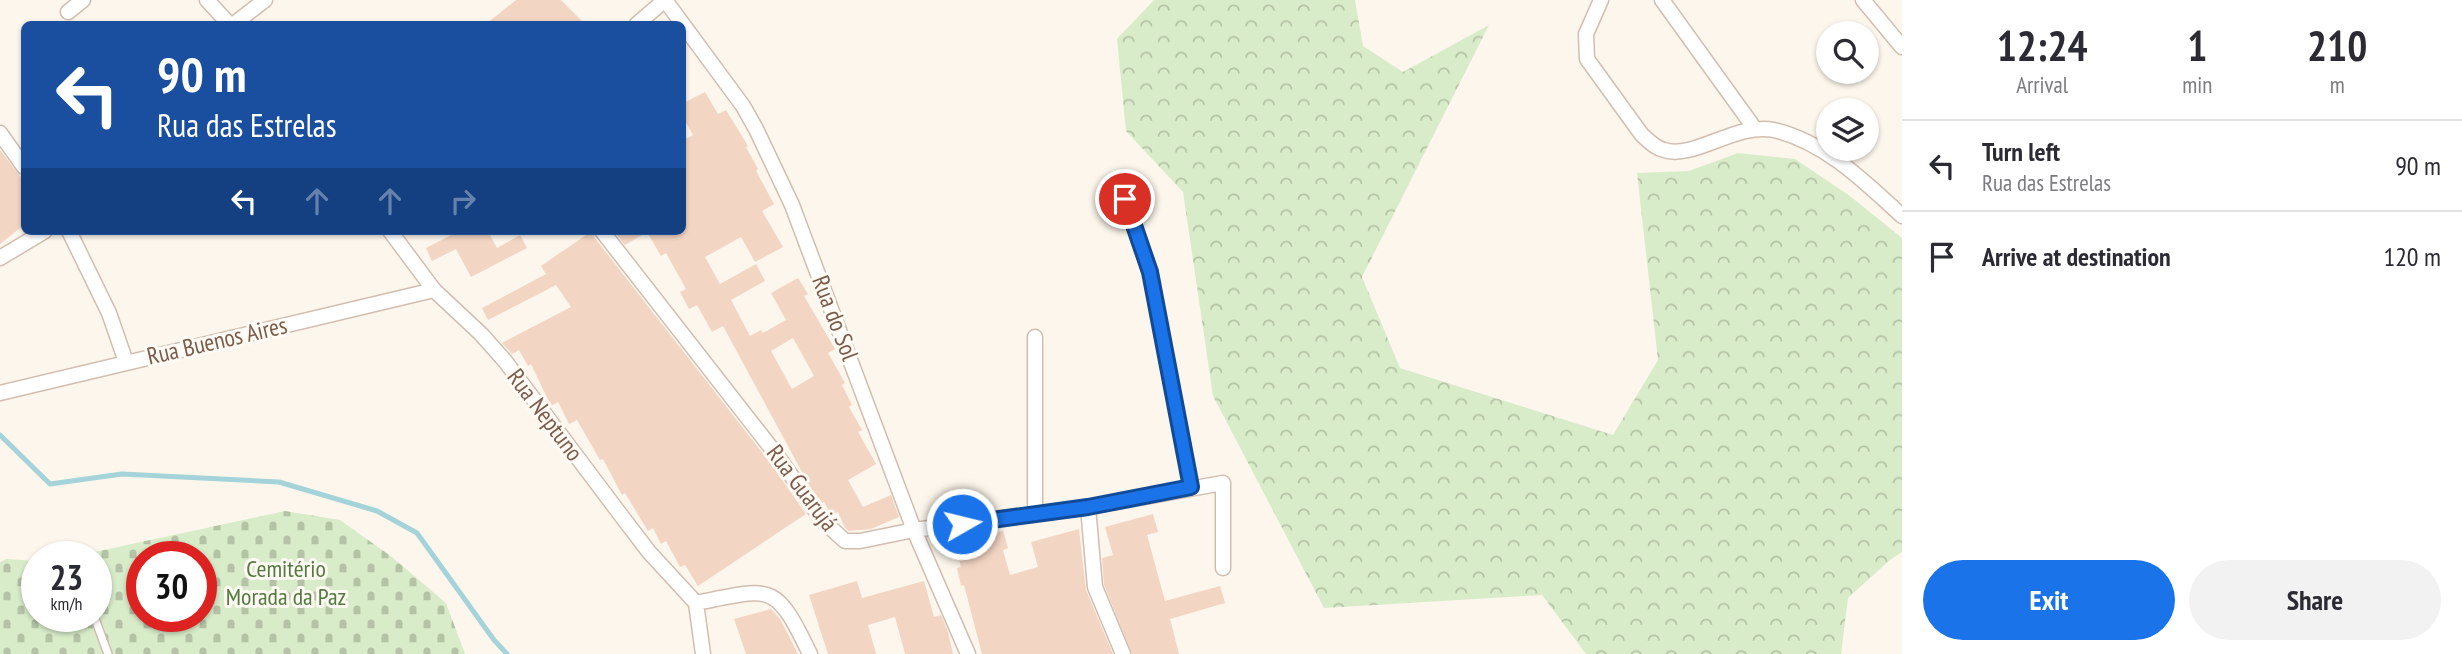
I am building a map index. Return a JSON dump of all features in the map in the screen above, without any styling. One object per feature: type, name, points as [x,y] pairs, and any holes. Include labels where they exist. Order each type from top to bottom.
[{"type":"street","points":[[68,12],[83,0]]},
{"type":"street","points":[[207,0],[229,21]]},
{"type":"street","points":[[236,21],[265,0]]},
{"type":"street","points":[[640,21],[665,0]]},
{"type":"street","name":"Rua do Sol","points":[[665,0],[680,21]]},
{"type":"street","points":[[1601,0],[1586,34],[1587,59],[1642,135],[1653,145],[1663,150],[1683,151],[1755,129],[1773,130],[1807,141],[1846,167],[1902,216]]},
{"type":"street","points":[[1662,0],[1755,129]]},
{"type":"street","points":[[1863,0],[1902,47]]},
{"type":"street","name":"Rua do Sol","points":[[686,29],[743,106],[792,205],[914,530],[968,654]]},
{"type":"street","points":[[0,133],[21,163]]},
{"type":"street","points":[[1125,199],[1150,272],[1191,487]]},
{"type":"street","points":[[0,258],[38,235]]},
{"type":"street","points":[[71,235],[109,313],[126,362]]},
{"type":"street","name":"Rua Neptuno","points":[[393,235],[433,290],[481,334],[505,361],[649,552],[696,603]]},
{"type":"street","name":"Rua Guarujá","points":[[605,235],[779,458],[822,520],[845,541],[1088,507],[1223,483],[1223,568]]},
{"type":"street","name":"Rua Buenos Aires","points":[[0,393],[433,290]]},
{"type":"street","points":[[1035,337],[1035,514]]},
{"type":"street","points":[[1088,507],[1095,587],[1123,654]]},
{"type":"street","points":[[703,654],[696,603],[762,593],[771,595],[790,614],[810,654]]},
{"type":"lane","points":[[100,632],[108,654]]},
{"type":"green space","points":[[1154,0],[1355,0],[1363,46],[1403,72],[1489,25],[1362,277],[1400,368],[1613,435],[1658,360],[1637,173],[1689,171],[1738,153],[1795,159],[1850,196],[1902,238],[1902,552],[1848,598],[1841,654],[1586,654],[1542,595],[1324,608],[1213,396],[1183,192],[1126,131],[1117,39]]},
{"type":"green space","name":"Cemitério Morada da Paz","points":[[285,511],[340,520],[392,557],[446,603],[465,654],[0,654],[0,562],[6,559],[21,560],[21,632],[112,632],[112,548],[126,545],[126,632],[217,632],[217,541],[146,541]]},
{"type":"building","points":[[516,0],[561,0],[582,21],[490,21]]},
{"type":"building","points":[[705,92],[718,114],[726,110],[748,146],[746,147],[758,169],[756,171],[774,204],[762,211],[783,247],[755,262],[741,237],[705,257],[720,284],[756,264],[765,281],[731,300],[750,336],[761,330],[763,333],[786,320],[771,293],[798,278],[808,294],[804,296],[835,349],[828,353],[845,383],[842,385],[852,405],[849,407],[862,430],[858,432],[876,464],[848,480],[863,507],[891,495],[899,517],[871,529],[849,531],[838,512],[832,516],[809,485],[723,326],[712,332],[697,305],[689,309],[680,292],[686,289],[666,253],[661,256],[649,235],[686,235],[686,139],[693,135],[686,122],[686,102]],"holes":[[[793,338],[814,376],[792,389],[771,351]]]},
{"type":"building","points":[[0,150],[21,177],[21,227],[0,244]]},
{"type":"building","points":[[451,235],[490,235],[497,248],[520,235],[527,248],[471,277],[456,249],[432,261],[426,248]]},
{"type":"building","points":[[586,235],[593,235],[771,464],[806,514],[698,586],[685,565],[680,567],[666,541],[661,544],[653,528],[648,531],[625,493],[622,495],[603,459],[600,460],[577,420],[569,424],[558,402],[551,406],[531,364],[528,366],[519,350],[512,354],[502,343],[571,307],[556,285],[488,320],[482,308],[546,274],[541,266]]},
{"type":"building","points":[[617,235],[642,235],[625,245]]},
{"type":"building","points":[[1153,514],[1158,532],[1147,535],[1165,601],[1220,586],[1225,603],[1170,619],[1179,654],[1132,654],[1104,585],[1102,558],[1113,555],[1105,527]]},
{"type":"building","points":[[1079,529],[1086,590],[1113,654],[982,654],[964,585],[961,586],[957,568],[961,567],[955,544],[1003,531],[1008,548],[1003,550],[1010,575],[1038,567],[1031,542]]},
{"type":"building","points":[[857,581],[862,598],[924,581],[934,617],[941,615],[953,654],[905,654],[895,617],[868,625],[876,654],[828,654],[809,595]]},
{"type":"building","points":[[771,609],[780,619],[798,654],[746,654],[734,619]]},
{"type":"waterway","points":[[0,435],[50,484],[122,474],[279,482],[377,511],[417,533],[507,654]]},
{"type":"route","points":[[962,524],[1088,507],[1191,487],[1150,272],[1125,199]]}]
